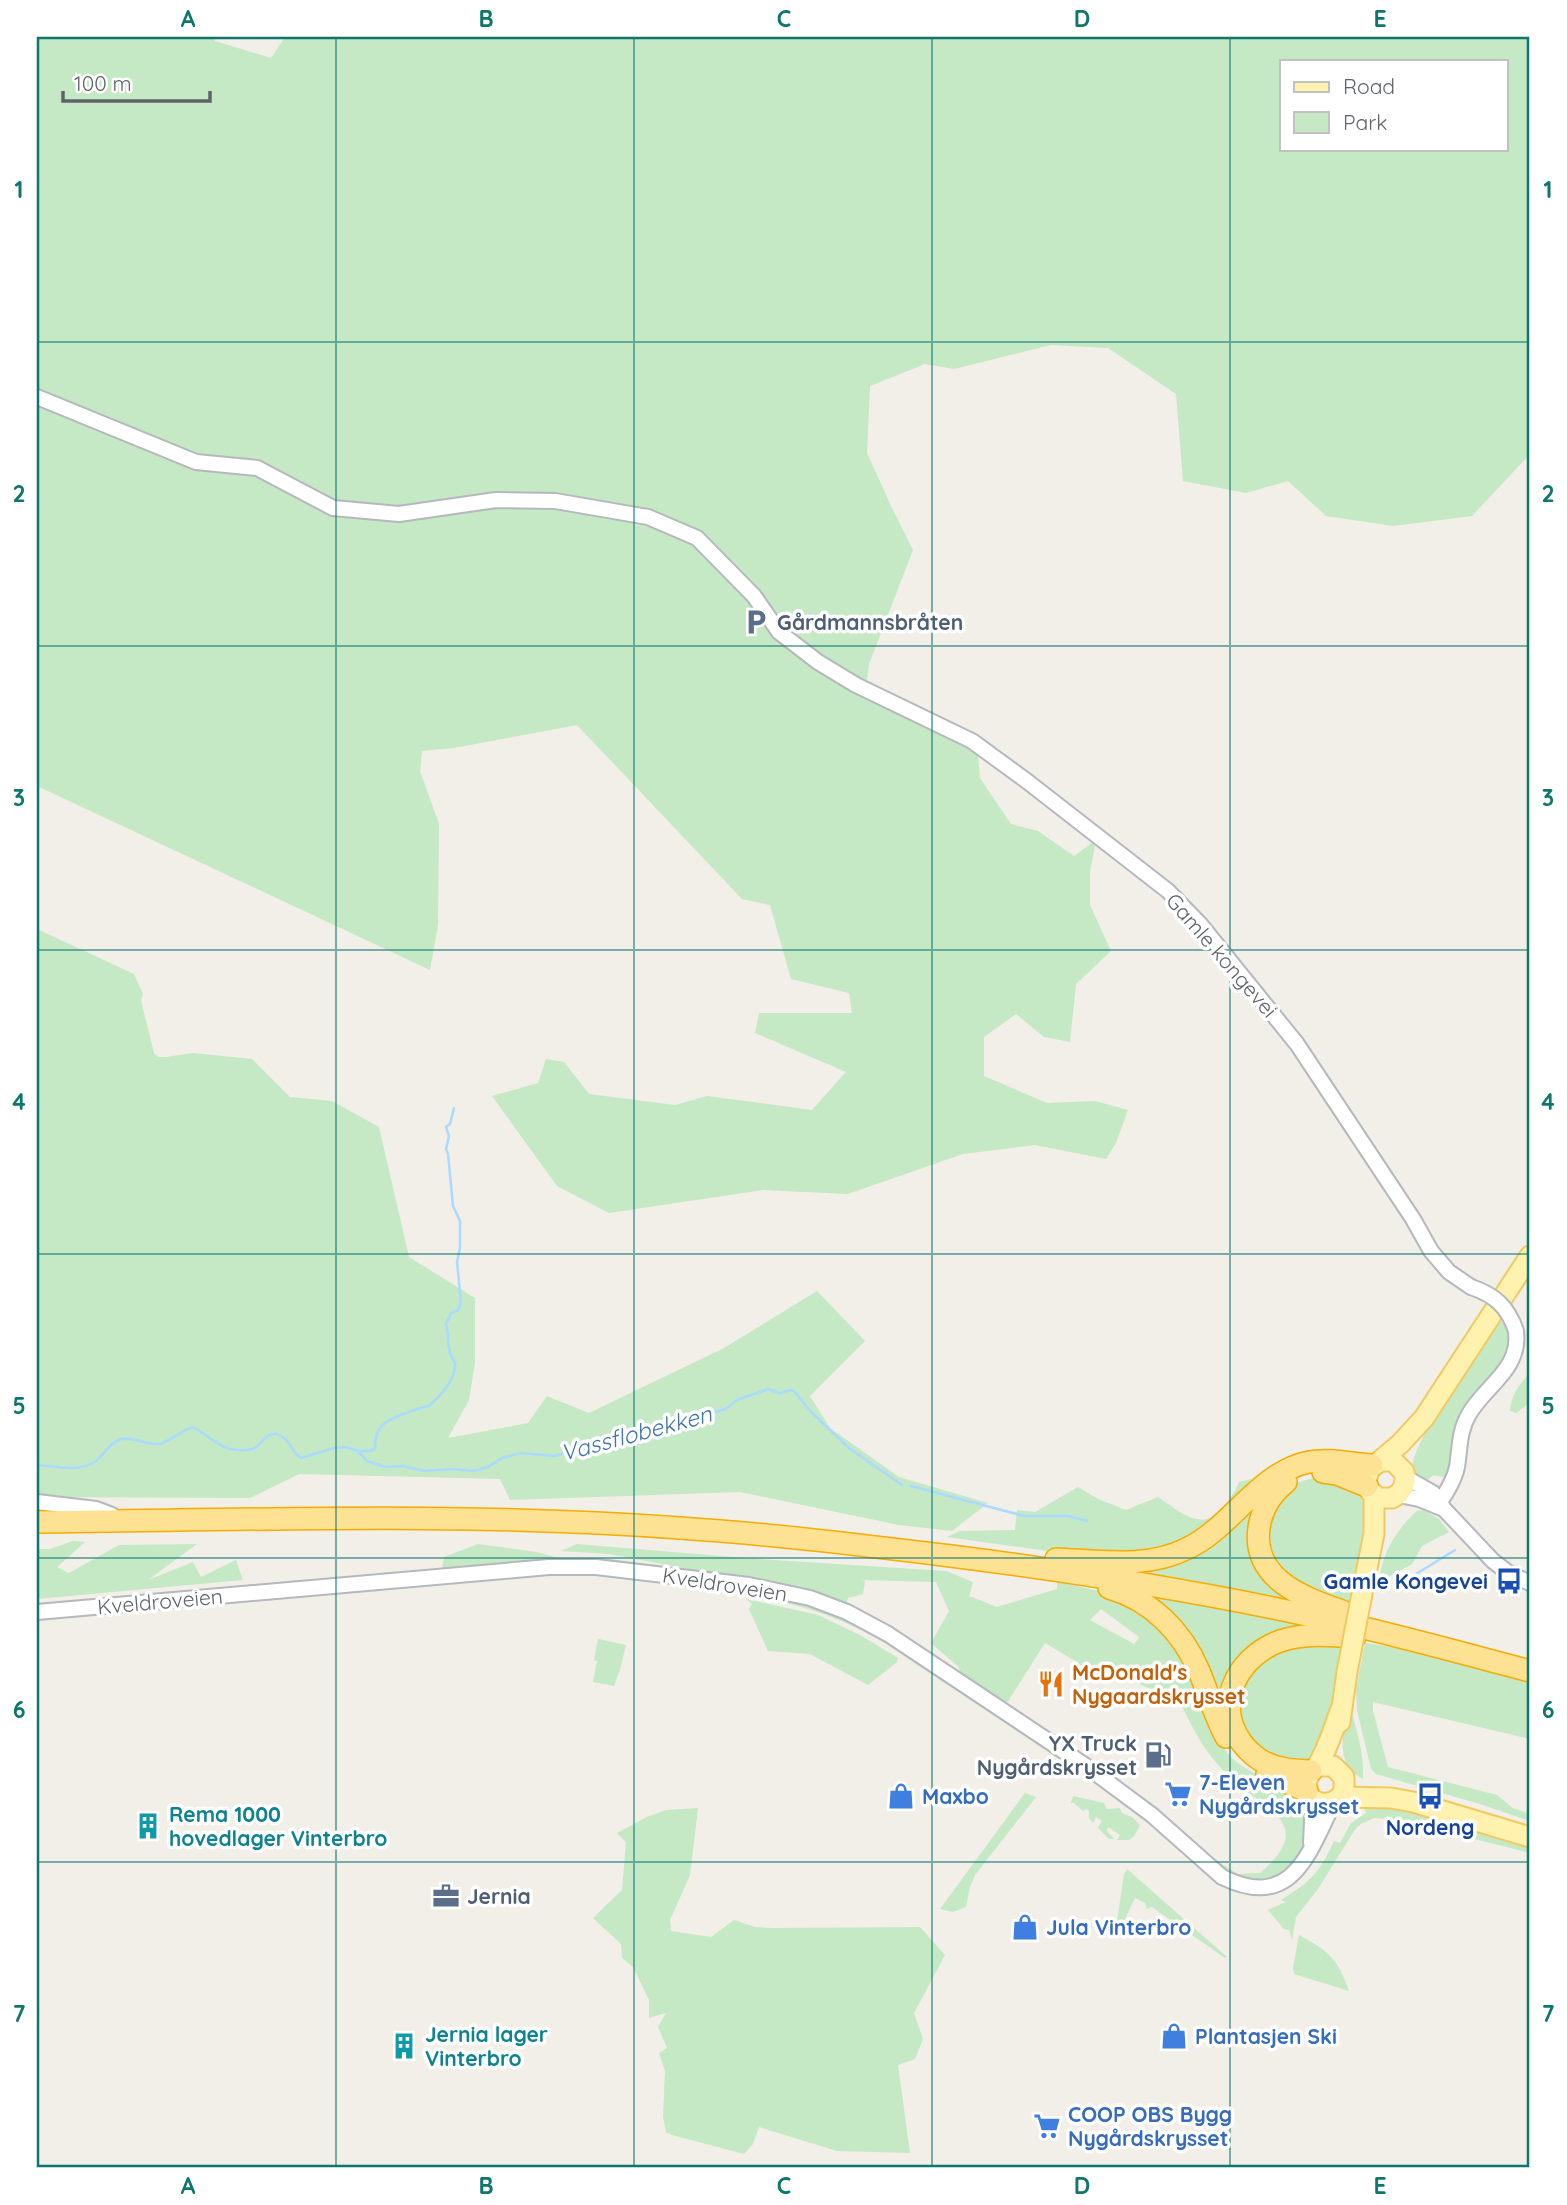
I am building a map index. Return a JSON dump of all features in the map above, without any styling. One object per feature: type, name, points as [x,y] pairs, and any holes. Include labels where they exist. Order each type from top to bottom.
[{"type":"highway","points":[[1016,1558],[1114,1562],[1167,1557],[1188,1549],[1207,1537],[1267,1483],[1293,1466],[1320,1461],[1387,1481]]},
{"type":"highway","points":[[1387,1481],[1320,1471],[1295,1477],[1270,1498],[1261,1521],[1259,1545],[1263,1560],[1272,1573],[1293,1591],[1308,1600],[1388,1626]]},
{"type":"highway","points":[[37,1515],[345,1512],[599,1517],[826,1534],[1016,1558],[1211,1590],[1388,1626],[1530,1663]]},
{"type":"highway","points":[[37,1522],[439,1520],[612,1524],[824,1540],[1043,1569],[1275,1609],[1358,1627],[1530,1671]]},
{"type":"highway","points":[[1043,1569],[1114,1589],[1158,1613],[1187,1646],[1224,1733],[1235,1751],[1261,1772],[1312,1782]]},
{"type":"highway","points":[[1312,1782],[1264,1762],[1254,1755],[1233,1729],[1230,1713],[1231,1692],[1236,1678],[1246,1664],[1261,1651],[1280,1641],[1303,1636],[1332,1635],[1370,1637],[1470,1656]]},
{"type":"main road","points":[[1312,1782],[1324,1804],[1339,1786],[1340,1711],[1366,1573],[1387,1481],[1424,1418],[1530,1256]]},
{"type":"main road","points":[[1312,1782],[1340,1711]]},
{"type":"main road","points":[[1312,1782],[1328,1765],[1339,1786],[1451,1812],[1530,1837]]},
{"type":"street","name":"Gamle kongevei","points":[[37,397],[196,462],[257,468],[333,508],[399,514],[496,500],[555,501],[648,517],[697,538],[754,596],[779,632],[818,663],[856,685],[972,741],[1168,891],[1200,924],[1297,1044],[1407,1209],[1431,1251],[1449,1272],[1502,1304],[1512,1319],[1516,1331],[1512,1362],[1469,1413],[1462,1429],[1456,1469],[1440,1506]]},
{"type":"street","points":[[1387,1481],[1425,1487],[1493,1561],[1510,1574],[1530,1583]]},
{"type":"street","points":[[37,1503],[96,1509],[112,1515]]},
{"type":"street","name":"Kveldroveien","points":[[37,1612],[549,1567],[617,1569],[749,1585],[810,1598],[847,1612],[888,1634],[1086,1766],[1152,1815],[1222,1877],[1233,1883],[1263,1887],[1294,1875],[1311,1852],[1339,1786]]},
{"type":"street","points":[[1311,1852],[1312,1782]]},
{"type":"green space","points":[[37,37],[215,37],[215,41],[271,58],[285,37],[1530,37],[1530,454],[1472,516],[1393,526],[1326,516],[1288,481],[1246,493],[1183,481],[1176,394],[1108,348],[1051,345],[954,369],[925,364],[870,386],[867,453],[913,550],[869,664],[865,696],[977,743],[980,778],[1011,824],[1038,831],[1074,856],[1096,840],[1090,872],[1090,905],[1111,951],[1076,984],[1070,1042],[1044,1037],[1016,1014],[984,1037],[984,1076],[1047,1103],[1095,1101],[1128,1110],[1116,1143],[1106,1159],[1035,1145],[963,1154],[848,1194],[763,1190],[609,1213],[557,1186],[492,1096],[538,1083],[546,1059],[564,1062],[589,1094],[675,1105],[707,1096],[812,1110],[846,1072],[755,1033],[759,1013],[852,1013],[849,993],[791,979],[770,905],[742,899],[577,725],[454,748],[422,751],[420,771],[439,824],[438,925],[430,970],[37,786]]},
{"type":"green space","points":[[37,929],[134,974],[143,994],[141,1001],[154,1053],[158,1057],[193,1053],[252,1059],[290,1097],[332,1101],[379,1127],[409,1257],[475,1298],[475,1363],[469,1400],[448,1438],[528,1423],[547,1396],[589,1413],[724,1348],[817,1291],[865,1341],[810,1396],[830,1428],[899,1477],[988,1503],[952,1531],[899,1525],[740,1492],[510,1500],[500,1479],[299,1474],[250,1498],[37,1497]]},
{"type":"green space","points":[[1497,1320],[1510,1327],[1510,1352],[1498,1373],[1464,1411],[1451,1471],[1446,1478],[1433,1475],[1426,1482],[1412,1473],[1421,1441],[1446,1396]]},
{"type":"green space","points":[[1530,1373],[1530,1403],[1516,1413],[1510,1411],[1516,1390]]},
{"type":"green space","points":[[1319,1476],[1358,1489],[1363,1502],[1364,1547],[1352,1607],[1287,1582],[1265,1547],[1266,1521],[1290,1485]]},
{"type":"green space","points":[[1251,1479],[1247,1494],[1216,1524],[1157,1554],[1062,1553],[947,1537],[960,1531],[1015,1530],[1017,1510],[1035,1512],[1078,1487],[1098,1499],[1126,1510],[1158,1497],[1192,1518],[1209,1519],[1225,1505],[1239,1482]]},
{"type":"green space","points":[[1261,1492],[1252,1527],[1299,1600],[1111,1567],[1137,1567]]},
{"type":"green space","points":[[1424,1510],[1439,1519],[1449,1532],[1422,1546],[1412,1564],[1379,1582],[1383,1561],[1397,1534],[1417,1511]]},
{"type":"green space","points":[[73,1541],[85,1542],[57,1567],[69,1573],[119,1545],[197,1544],[148,1580],[193,1562],[201,1577],[236,1560],[243,1580],[37,1599],[37,1549],[50,1549]]},
{"type":"green space","points":[[478,1544],[537,1552],[558,1558],[600,1558],[683,1568],[609,1554],[561,1551],[577,1544],[946,1571],[973,1582],[969,1596],[997,1607],[1057,1589],[1057,1582],[1110,1594],[1141,1610],[1176,1643],[1190,1668],[1215,1732],[1233,1759],[1303,1802],[1308,1816],[1306,1840],[1292,1866],[1270,1879],[1244,1878],[1217,1866],[1220,1863],[1238,1874],[1260,1873],[1277,1856],[1285,1842],[1285,1829],[1270,1809],[1243,1789],[1213,1759],[1180,1702],[1163,1698],[1163,1694],[1109,1671],[1088,1673],[1077,1662],[1045,1643],[1005,1706],[960,1674],[959,1667],[931,1643],[949,1611],[936,1582],[861,1580],[865,1581],[863,1594],[848,1598],[846,1605],[794,1587],[580,1560],[541,1560],[442,1569],[444,1557]],"holes":[[[1101,1609],[1139,1637],[1134,1644],[1090,1620]]]},
{"type":"green space","points":[[1130,1588],[1347,1629],[1268,1642],[1225,1717],[1210,1688]]},
{"type":"green space","points":[[748,1592],[783,1597],[830,1611],[881,1636],[1059,1755],[1142,1814],[1141,1817],[1089,1779],[883,1642],[833,1618],[799,1606],[745,1594]]},
{"type":"green space","points":[[746,1599],[818,1615],[860,1635],[898,1658],[897,1662],[868,1685],[810,1654],[768,1651],[749,1609],[752,1604]]},
{"type":"green space","points":[[598,1639],[626,1645],[614,1686],[593,1682]]},
{"type":"green space","points":[[1347,1639],[1324,1739],[1314,1755],[1305,1762],[1290,1763],[1246,1743],[1235,1711],[1239,1684],[1279,1646]]},
{"type":"green space","points":[[1365,1643],[1428,1654],[1530,1682],[1530,1739],[1373,1702],[1373,1711],[1388,1767],[1497,1795],[1513,1808],[1530,1814],[1530,1821],[1376,1774],[1371,1769],[1357,1710],[1356,1689]]},
{"type":"green space","points":[[1350,1706],[1361,1751],[1363,1779],[1347,1764],[1344,1756],[1343,1737]]},
{"type":"green space","points":[[1025,1793],[1036,1797],[975,1875],[966,1907],[953,1912],[940,1909]]},
{"type":"green space","points":[[1073,1796],[1104,1803],[1107,1809],[1120,1808],[1122,1813],[1132,1817],[1140,1825],[1129,1840],[1117,1840],[1120,1835],[1108,1827],[1107,1831],[1114,1839],[1109,1839],[1098,1828],[1102,1821],[1096,1817],[1093,1823],[1089,1818],[1089,1811],[1083,1811],[1071,1803]]},
{"type":"green space","points":[[1364,1807],[1403,1811],[1408,1807],[1530,1843],[1530,1853],[1395,1819],[1374,1818],[1356,1828],[1318,1889],[1296,1917],[1292,1940],[1289,1930],[1284,1929],[1268,1910],[1286,1902],[1281,1900],[1313,1876],[1334,1841],[1340,1843],[1351,1823],[1366,1813]]},
{"type":"green space","points":[[698,1808],[690,1875],[670,1920],[671,1931],[711,1937],[734,1920],[755,1927],[773,1928],[920,1927],[945,1955],[914,2013],[923,2039],[915,2059],[898,2065],[910,2153],[837,2151],[759,2127],[753,2144],[744,2154],[666,2132],[663,2117],[665,2071],[659,2053],[667,2048],[658,2027],[666,2013],[649,2018],[649,2000],[633,1967],[622,1958],[621,1944],[593,1918],[622,1890],[626,1842],[617,1833],[666,1810]]},
{"type":"green space","points":[[1127,1869],[1227,1957],[1152,1907],[1147,1909],[1145,1903],[1135,1898],[1123,1923],[1116,1928]]},
{"type":"green space","points":[[1299,1935],[1331,1957],[1349,1991],[1294,1974]]},
{"type":"waterway","points":[[358,1451],[375,1448],[378,1430],[385,1423],[429,1406],[451,1381],[455,1369],[446,1324],[461,1302],[457,1262],[460,1221],[453,1206],[446,1149],[449,1136],[446,1127],[450,1124],[454,1108]]},
{"type":"waterway","name":"Vassflobekken","points":[[37,1465],[82,1467],[96,1461],[111,1445],[121,1439],[159,1444],[193,1427],[230,1449],[252,1449],[271,1434],[275,1434],[283,1437],[301,1458],[345,1447],[358,1451],[367,1461],[386,1467],[403,1466],[424,1471],[473,1471],[521,1453],[554,1456],[592,1447],[625,1432],[662,1422],[683,1421],[726,1409],[737,1400],[768,1389],[780,1393],[794,1391],[812,1413],[849,1448],[902,1485]]},
{"type":"waterway","name":"Vassflobekken","points":[[911,1486],[1024,1516],[1068,1516],[1087,1521]]},
{"type":"waterway","points":[[1416,1574],[1455,1550]]},
{"type":"place","name":"Gårdmannsbråten","points":[[756,622]]},
{"type":"place","name":"Gamle Kongevei","points":[[1509,1581]]},
{"type":"place","name":"McDonald's Nygaardskrysset","points":[[1051,1684]]},
{"type":"place","name":"YX Truck Nygårdskrysset","points":[[1158,1755]]},
{"type":"place","name":"7-Eleven Nygårdskrysset","points":[[1178,1794]]},
{"type":"place","name":"Maxbo","points":[[901,1796]]},
{"type":"place","name":"Nordeng","points":[[1430,1796]]},
{"type":"place","name":"Rema 1000 hovedlager Vinterbro","points":[[148,1826]]},
{"type":"place","name":"Jernia","points":[[446,1896]]},
{"type":"place","name":"Jula Vinterbro","points":[[1025,1927]]},
{"type":"place","name":"Plantasjen Ski","points":[[1174,2036]]},
{"type":"place","name":"Jernia lager Vinterbro","points":[[404,2046]]},
{"type":"place","name":"COOP OBS Bygg Nygårdskrysset","points":[[1047,2126]]}]
